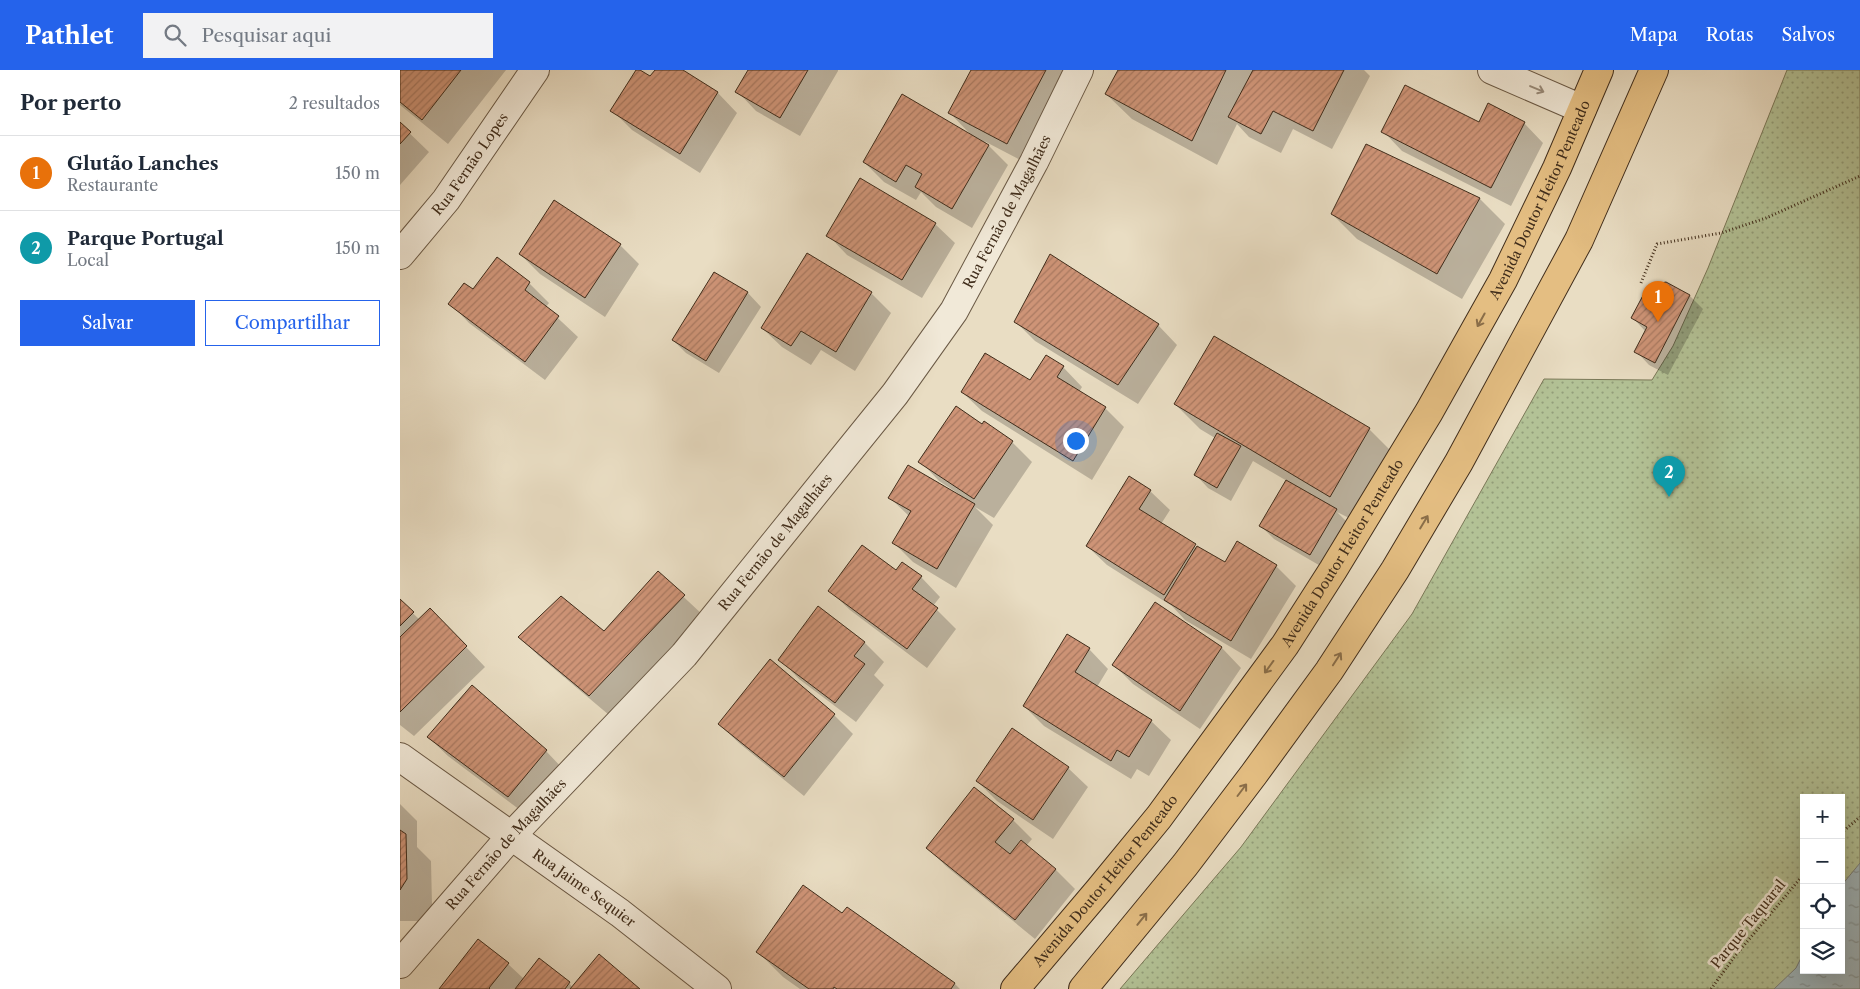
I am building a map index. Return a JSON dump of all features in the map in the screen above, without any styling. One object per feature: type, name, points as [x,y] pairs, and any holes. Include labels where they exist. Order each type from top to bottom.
[{"type":"main road","name":"Avenida Doutor Heitor Penteado","points":[[1014,989],[1159,817],[1296,628],[1383,489],[1475,332],[1503,280],[1557,168],[1599,70]]},
{"type":"main road","points":[[1082,989],[1185,865],[1254,774],[1329,671],[1395,570],[1459,462],[1579,240],[1654,70]]},
{"type":"street","name":"Rua Fernão Lopes","points":[[400,256],[446,200],[535,70]]},
{"type":"street","name":"Rua Fernão de Magalhães","points":[[400,964],[512,834],[684,655],[895,394],[954,311],[1034,162],[1079,70]]},
{"type":"street","points":[[1492,70],[1582,109]]},
{"type":"street","name":"Rua Jaime Sequier","points":[[400,757],[512,834],[620,913],[717,989]]},
{"type":"path","points":[[1640,283],[1656,244],[1721,233],[1766,218],[1860,176]]},
{"type":"path","points":[[1845,830],[1860,817]]},
{"type":"path","name":"Parque Taquaral","points":[[1711,989],[1735,956],[1800,879]]},
{"type":"green space","points":[[1787,70],[1860,70],[1860,989],[1120,989],[1241,847],[1412,614],[1544,379],[1652,380],[1673,346],[1708,268]]},
{"type":"water","points":[[1860,863],[1860,989],[1774,989],[1796,968],[1800,960],[1800,974],[1845,974],[1845,881]]},
{"type":"building","points":[[400,70],[461,70],[422,120],[400,102]]},
{"type":"building","points":[[636,70],[640,70],[650,76],[655,70],[683,70],[718,92],[680,154],[610,111]]},
{"type":"building","points":[[748,70],[808,70],[780,118],[735,92]]},
{"type":"building","points":[[971,70],[1046,70],[1007,144],[948,113]]},
{"type":"building","points":[[1118,70],[1226,70],[1192,141],[1105,94]]},
{"type":"building","points":[[1253,70],[1344,70],[1313,131],[1273,111],[1261,134],[1228,117]]},
{"type":"building","points":[[1405,85],[1479,122],[1488,103],[1525,122],[1491,188],[1381,132]]},
{"type":"building","points":[[902,94],[989,145],[952,209],[915,187],[922,174],[906,165],[896,182],[863,162]]},
{"type":"building","points":[[400,122],[411,132],[400,144]]},
{"type":"building","points":[[1366,144],[1480,198],[1437,274],[1331,214]]},
{"type":"building","points":[[860,178],[936,223],[902,280],[826,236]]},
{"type":"building","points":[[554,200],[621,244],[585,298],[519,254]]},
{"type":"building","points":[[807,253],[872,292],[836,352],[801,331],[791,346],[761,328]]},
{"type":"building","points":[[1050,254],[1159,324],[1118,385],[1014,322]]},
{"type":"building","points":[[497,257],[530,282],[525,290],[559,316],[525,362],[448,304],[464,283],[473,289]]},
{"type":"building","points":[[714,272],[748,292],[706,361],[672,340]]},
{"type":"building","points":[[1666,282],[1690,295],[1655,363],[1634,352],[1647,327],[1631,318],[1648,286]]},
{"type":"building","points":[[1214,336],[1370,428],[1330,497],[1174,404]]},
{"type":"building","points":[[985,353],[1030,380],[1046,355],[1064,366],[1057,377],[1106,407],[1073,461],[961,392]]},
{"type":"building","points":[[956,406],[982,424],[984,421],[1013,441],[974,499],[918,462]]},
{"type":"building","points":[[1217,433],[1241,446],[1217,488],[1194,475]]},
{"type":"building","points":[[908,465],[975,504],[937,569],[892,543],[911,511],[888,498]]},
{"type":"building","points":[[1129,476],[1151,490],[1139,509],[1196,544],[1164,595],[1086,546]]},
{"type":"building","points":[[1286,480],[1337,509],[1310,555],[1259,526]]},
{"type":"building","points":[[1237,541],[1277,565],[1231,641],[1164,600],[1197,546],[1225,562]]},
{"type":"building","points":[[862,545],[896,570],[902,562],[922,576],[912,589],[938,608],[907,649],[828,591]]},
{"type":"building","points":[[658,571],[685,595],[589,696],[518,637],[561,596],[604,631]]},
{"type":"building","points":[[400,599],[414,612],[400,626]]},
{"type":"building","points":[[1155,602],[1222,647],[1180,711],[1112,665]]},
{"type":"building","points":[[818,606],[865,642],[854,656],[865,664],[835,703],[778,660]]},
{"type":"building","points":[[430,608],[467,646],[400,712],[400,637]]},
{"type":"building","points":[[1067,634],[1090,648],[1075,672],[1152,720],[1129,757],[1117,750],[1111,761],[1023,706]]},
{"type":"building","points":[[770,659],[835,714],[784,777],[718,724]]},
{"type":"building","points":[[472,685],[547,750],[508,797],[427,737]]},
{"type":"building","points":[[1012,728],[1069,767],[1033,820],[976,781]]},
{"type":"building","points":[[974,787],[1014,819],[995,842],[1010,854],[1021,840],[1056,869],[1015,920],[926,848]]},
{"type":"building","points":[[400,830],[406,834],[407,879],[400,890]]},
{"type":"building","points":[[803,885],[842,913],[847,907],[955,983],[951,989],[837,989],[834,987],[833,989],[809,989],[756,952]]},
{"type":"building","points":[[478,939],[509,963],[490,989],[439,989]]},
{"type":"building","points":[[599,954],[640,989],[570,989]]},
{"type":"building","points":[[539,958],[570,982],[565,989],[515,989]]},
{"type":"place","name":"Glutão Lanches","points":[[1658,322]]},
{"type":"place","name":"Parque Portugal","points":[[1669,497]]}]
